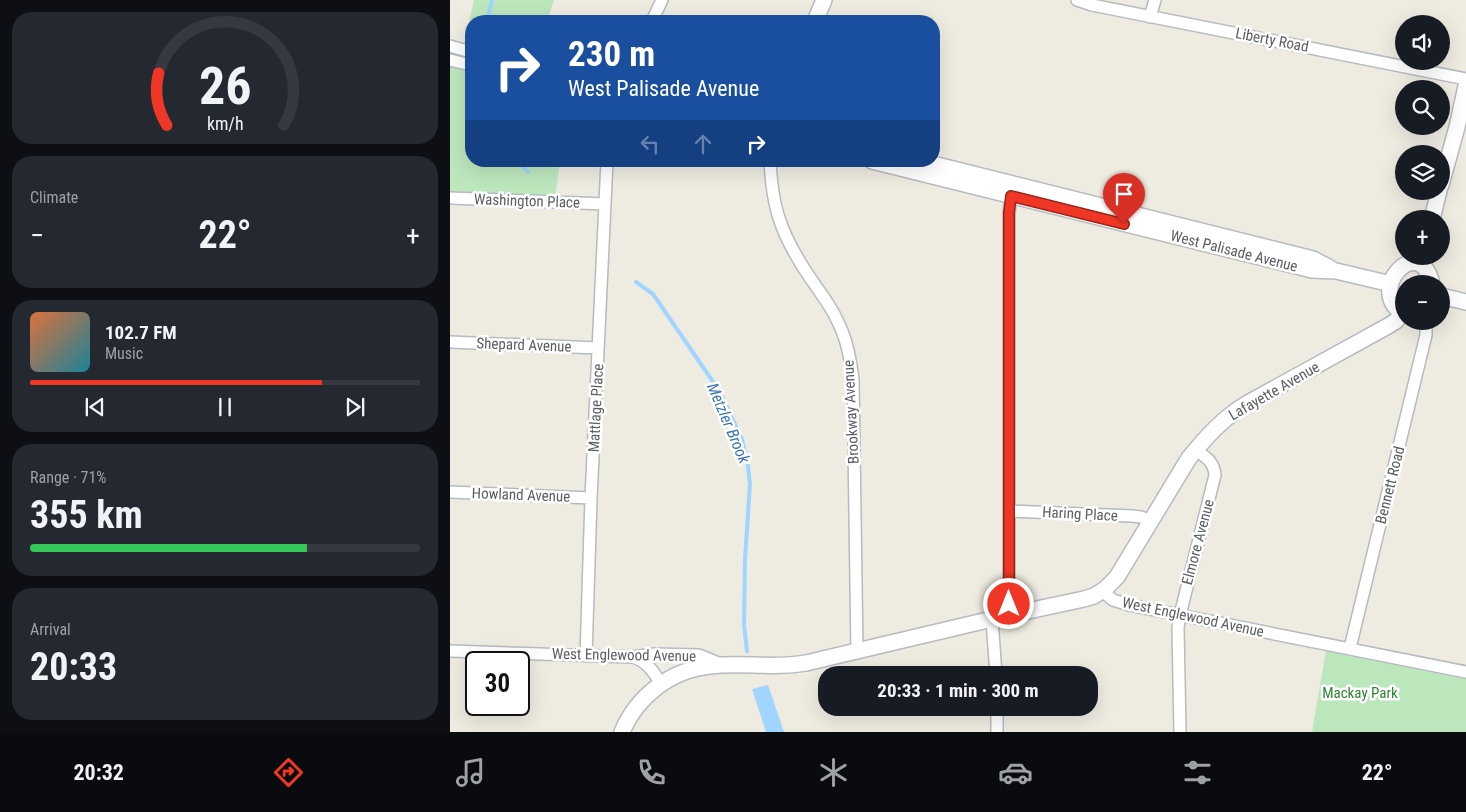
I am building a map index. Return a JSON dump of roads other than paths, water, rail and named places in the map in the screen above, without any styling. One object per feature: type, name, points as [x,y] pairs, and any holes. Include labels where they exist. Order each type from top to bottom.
[{"type":"street","points":[[655,15],[662,0]]},
{"type":"street","points":[[818,15],[824,0]]},
{"type":"street","name":"Liberty Road","points":[[1078,0],[1092,5],[1150,17],[1466,79]]},
{"type":"street","points":[[1150,17],[1155,0]]},
{"type":"street","points":[[450,46],[465,50]]},
{"type":"street","points":[[450,60],[465,64]]},
{"type":"street","points":[[1450,159],[1461,128],[1466,86]]},
{"type":"street","name":"Mattlage Place","points":[[586,656],[591,498],[608,167]]},
{"type":"street","name":"Brookway Avenue","points":[[771,167],[773,195],[779,219],[800,263],[829,304],[838,321],[850,357],[857,651]]},
{"type":"street","name":"West Palisade Avenue","points":[[901,167],[1012,190],[1214,240],[1313,259],[1336,270],[1391,284]]},
{"type":"street","name":"West Palisade Avenue","points":[[940,167],[1012,190]]},
{"type":"street","points":[[1009,615],[1009,213],[1012,190]]},
{"type":"street","name":"Washington Place","points":[[450,198],[605,204]]},
{"type":"street","points":[[1395,306],[1392,301],[1391,284],[1396,272],[1401,266],[1405,265]]},
{"type":"street","points":[[1450,298],[1466,302]]},
{"type":"street","name":"Lafayette Avenue","points":[[1102,591],[1117,577],[1196,450],[1232,412],[1395,322]]},
{"type":"street","name":"Bennett Road","points":[[1350,648],[1426,330]]},
{"type":"street","name":"Shepard Avenue","points":[[450,342],[598,348]]},
{"type":"street","name":"Elmore Avenue","points":[[1180,732],[1178,628],[1183,597],[1215,475],[1210,460],[1196,450]]},
{"type":"street","name":"Howland Avenue","points":[[450,492],[591,498]]},
{"type":"street","name":"Haring Place","points":[[1009,511],[1132,516],[1150,522]]},
{"type":"street","name":"West Englewood Avenue","points":[[450,651],[632,657],[654,654],[699,655],[724,665],[779,666],[857,651],[1084,599],[1102,591],[1121,604],[1466,672]]},
{"type":"street","points":[[992,619],[995,666]]},
{"type":"street","points":[[632,657],[646,664],[661,684]]},
{"type":"street","points":[[622,732],[642,700],[670,678],[688,670],[705,666],[724,665]]},
{"type":"street","points":[[997,716],[997,732]]},
{"type":"water","points":[[768,685],[784,732],[766,732],[752,689]]},
{"type":"waterway","name":"Metzler Brook","points":[[488,15],[492,0]]},
{"type":"waterway","name":"Metzler Brook","points":[[523,167],[528,172]]},
{"type":"waterway","name":"Metzler Brook","points":[[636,282],[653,294],[720,392],[741,437],[747,458],[750,484],[745,559],[744,625],[747,651]]},
{"type":"park label","name":"Mackay Park","points":[[1360,693]]}]
